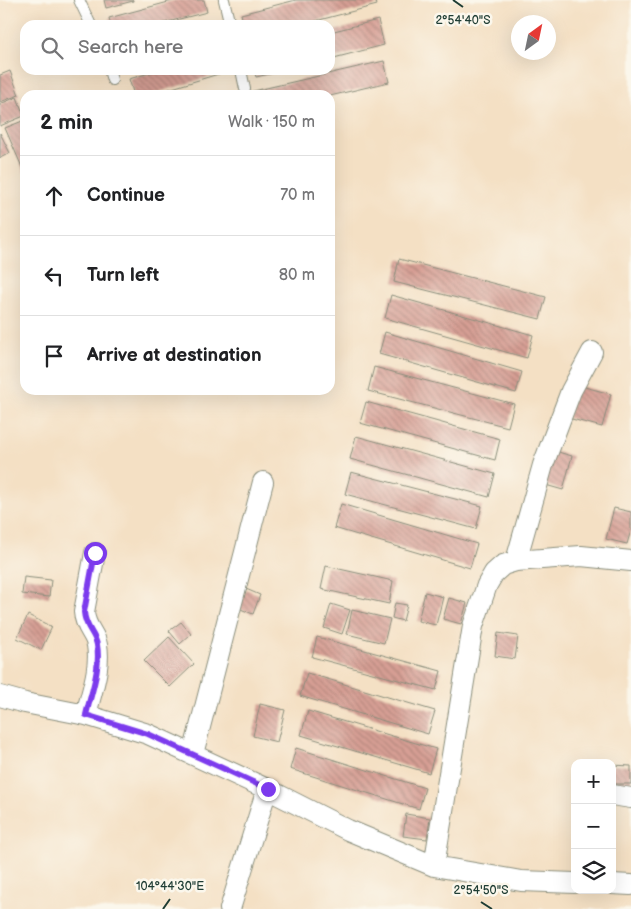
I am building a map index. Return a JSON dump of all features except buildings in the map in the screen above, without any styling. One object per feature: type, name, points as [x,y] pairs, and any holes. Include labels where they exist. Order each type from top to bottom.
[{"type":"street","points":[[516,561],[547,456],[571,391],[592,352]]},
{"type":"street","points":[[193,754],[263,482]]},
{"type":"street","points":[[86,715],[97,669],[97,644],[85,622],[84,612],[95,553]]},
{"type":"street","points":[[434,866],[474,626],[487,585],[494,573],[503,565],[516,561],[581,556],[631,561]]},
{"type":"street","points":[[0,696],[86,715],[148,734],[268,789],[348,830],[434,866],[521,881],[571,883]]},
{"type":"street","points":[[230,909],[268,789]]},
{"type":"street","points":[[616,796],[631,798]]},
{"type":"street","points":[[616,884],[631,885]]},
{"type":"lane","points":[[79,0],[89,20]]},
{"type":"lane","points":[[224,0],[229,20]]},
{"type":"lane","points":[[242,75],[245,89]]},
{"type":"route","points":[[95,553],[84,612],[85,622],[97,644],[97,669],[86,715],[148,734],[268,789]]}]
